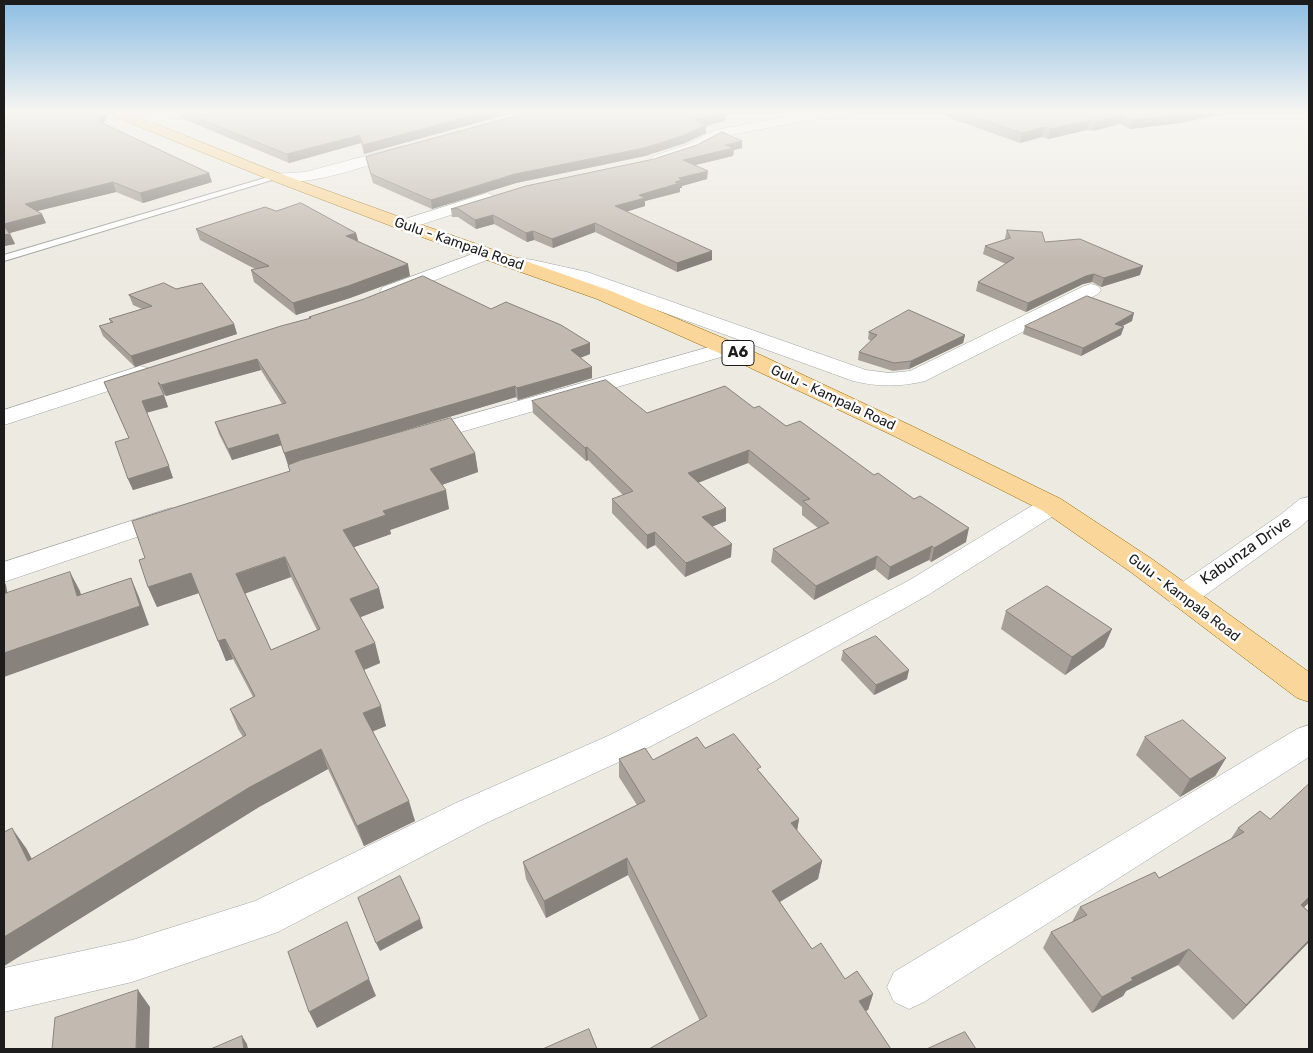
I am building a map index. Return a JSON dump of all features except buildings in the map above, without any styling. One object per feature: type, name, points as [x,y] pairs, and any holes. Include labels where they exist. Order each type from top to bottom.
[{"type":"main road","name":"Gulu - Kampala Road","points":[[240,162],[404,225],[604,295],[727,348],[903,431],[1052,505],[1142,566],[1309,689]]},
{"type":"street","points":[[278,178],[306,177],[361,162]]},
{"type":"street","points":[[404,225],[505,193]]},
{"type":"street","points":[[375,297],[496,258],[580,276],[852,372],[880,380],[900,380],[917,376],[1091,290]]},
{"type":"street","points":[[396,443],[727,348]]},
{"type":"street","points":[[4,418],[159,367]]},
{"type":"street","points":[[4,990],[132,961],[263,918],[471,814],[622,745],[761,673],[918,588],[1052,505]]},
{"type":"street","name":"Kabunza Drive","points":[[1182,596],[1290,522],[1309,505]]},
{"type":"street","points":[[4,572],[193,508]]},
{"type":"street","points":[[909,987],[1309,739]]},
{"type":"lane","points":[[4,258],[278,178]]}]
